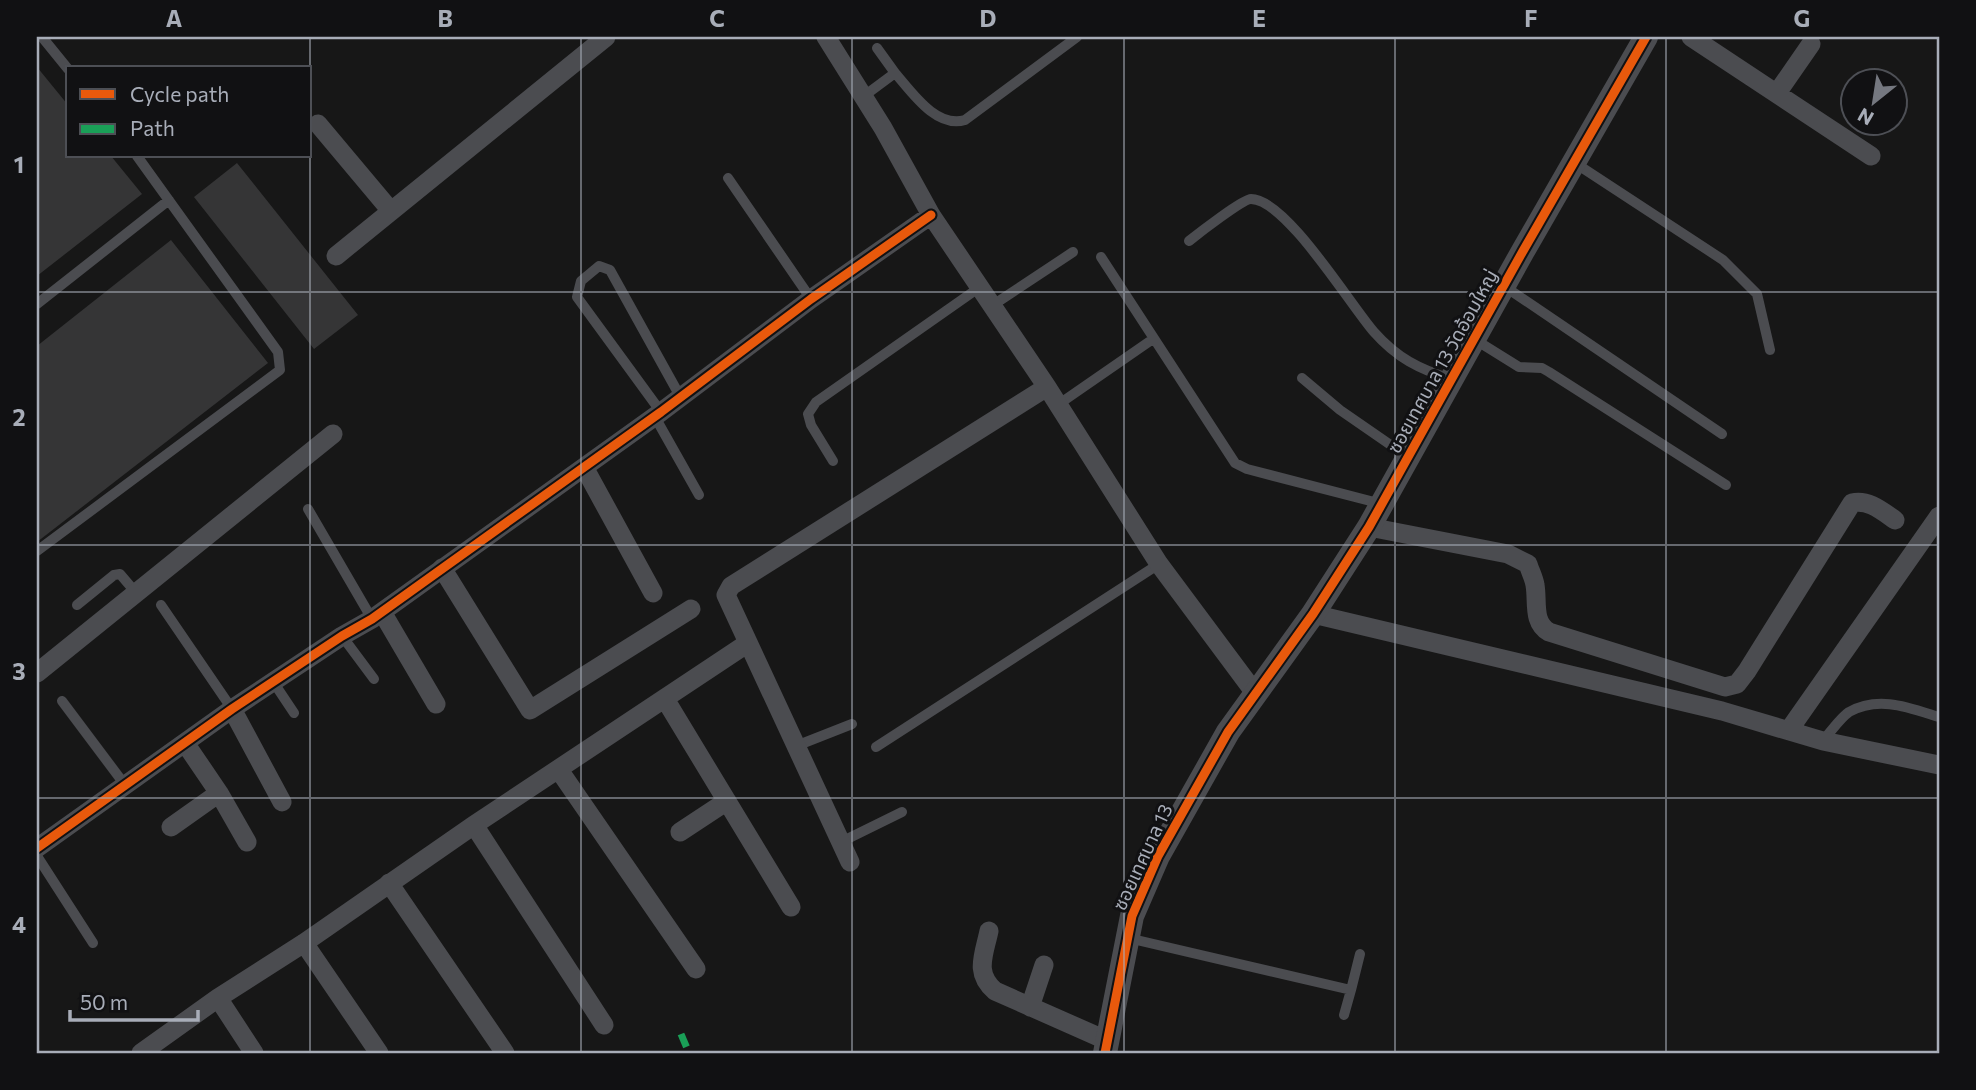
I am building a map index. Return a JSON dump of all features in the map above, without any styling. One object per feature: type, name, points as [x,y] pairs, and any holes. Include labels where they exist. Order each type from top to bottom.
[{"type":"street","points":[[336,256],[606,37]]},
{"type":"street","points":[[827,37],[930,215],[1059,404],[1159,564],[1255,693]]},
{"type":"street","name":"ซอยเทศบาล 13 วัดอ้อมใหญ่","points":[[1255,693],[1313,614],[1369,527],[1646,37]]},
{"type":"street","points":[[1691,37],[1871,156]]},
{"type":"street","points":[[1777,93],[1811,44]]},
{"type":"street","points":[[318,124],[391,211]]},
{"type":"street","points":[[37,848],[232,709],[377,616],[658,415],[811,299],[930,215]]},
{"type":"street","points":[[850,862],[726,595],[731,586],[1047,387]]},
{"type":"street","points":[[37,673],[333,434]]},
{"type":"street","points":[[583,467],[653,593]]},
{"type":"street","points":[[1369,527],[1508,554],[1528,564],[1535,583],[1538,618],[1541,627],[1549,632],[1725,687],[1737,684],[1747,671],[1852,503],[1861,501],[1895,520]]},
{"type":"street","points":[[1789,730],[1939,516]]},
{"type":"street","points":[[442,568],[530,710],[691,609]]},
{"type":"street","points":[[1313,614],[1722,711],[1823,741],[1939,765]]},
{"type":"street","points":[[377,616],[436,704]]},
{"type":"street","points":[[141,1053],[474,825],[748,643]]},
{"type":"street","name":"ซอยเทศบาล 13","points":[[1107,1047],[1132,916],[1158,856],[1221,744],[1255,693]]},
{"type":"street","points":[[665,699],[791,907]]},
{"type":"street","points":[[232,709],[282,802]]},
{"type":"street","points":[[185,743],[219,793],[247,842]]},
{"type":"street","points":[[559,770],[696,969]]},
{"type":"street","points":[[171,827],[219,793]]},
{"type":"street","points":[[680,832],[727,801]]},
{"type":"street","points":[[474,825],[604,1025]]},
{"type":"street","points":[[389,883],[505,1053]]},
{"type":"street","points":[[989,931],[981,968],[985,983],[995,991],[1107,1047]]},
{"type":"street","points":[[304,943],[379,1053]]},
{"type":"street","points":[[1030,1007],[1044,965]]},
{"type":"street","points":[[218,998],[254,1053]]},
{"type":"lane","points":[[42,37],[66,67]]},
{"type":"lane","points":[[877,48],[927,110],[959,122],[1077,37]]},
{"type":"lane","points":[[863,96],[895,73]]},
{"type":"lane","points":[[37,551],[279,370],[278,352],[138,158]]},
{"type":"lane","points":[[1574,162],[1723,260],[1757,294],[1770,350]]},
{"type":"lane","points":[[729,178],[811,299]]},
{"type":"lane","points":[[37,304],[169,200]]},
{"type":"lane","points":[[1189,240],[1246,200],[1259,201],[1276,211],[1301,236],[1375,333],[1415,366],[1451,379]]},
{"type":"lane","points":[[993,306],[1073,252]]},
{"type":"lane","points":[[1101,257],[1235,463],[1247,469],[1382,504]]},
{"type":"lane","points":[[681,398],[610,270],[599,266],[581,281],[577,297],[658,415],[698,495]]},
{"type":"lane","points":[[1504,286],[1722,435]]},
{"type":"lane","points":[[833,461],[811,425],[808,414],[816,402],[981,287]]},
{"type":"lane","points":[[1059,404],[1153,338]]},
{"type":"lane","points":[[1474,339],[1519,366],[1542,368],[1549,372],[1726,485]]},
{"type":"lane","points":[[1301,378],[1340,410],[1408,457]]},
{"type":"lane","points":[[308,509],[377,616]]},
{"type":"lane","points":[[876,747],[1159,564]]},
{"type":"lane","points":[[77,605],[114,575],[120,574],[125,578],[137,594]]},
{"type":"lane","points":[[161,605],[232,709]]},
{"type":"lane","points":[[342,636],[374,679]]},
{"type":"lane","points":[[274,683],[294,713]]},
{"type":"lane","points":[[62,701],[125,785]]},
{"type":"lane","points":[[1823,741],[1849,712],[1881,702],[1939,717]]},
{"type":"lane","points":[[796,746],[852,724]]},
{"type":"lane","points":[[841,842],[902,812]]},
{"type":"lane","points":[[37,856],[93,943]]},
{"type":"lane","points":[[1128,938],[1351,990]]},
{"type":"lane","points":[[1344,1015],[1360,954]]},
{"type":"building","points":[[37,67],[66,103],[66,158],[113,158],[142,194],[37,276]]},
{"type":"building","points":[[237,163],[358,315],[314,349],[194,197]]},
{"type":"building","points":[[171,240],[268,363],[37,542],[37,346]]},
{"type":"marked path","points":[[681,1034],[689,1053]]},
{"type":"cycle path","points":[[1105,1053],[1132,916],[1158,856],[1228,732],[1313,614],[1369,527],[1646,37]]},
{"type":"cycle path","points":[[37,848],[232,709],[372,619],[661,412],[811,299],[931,215]]}]
